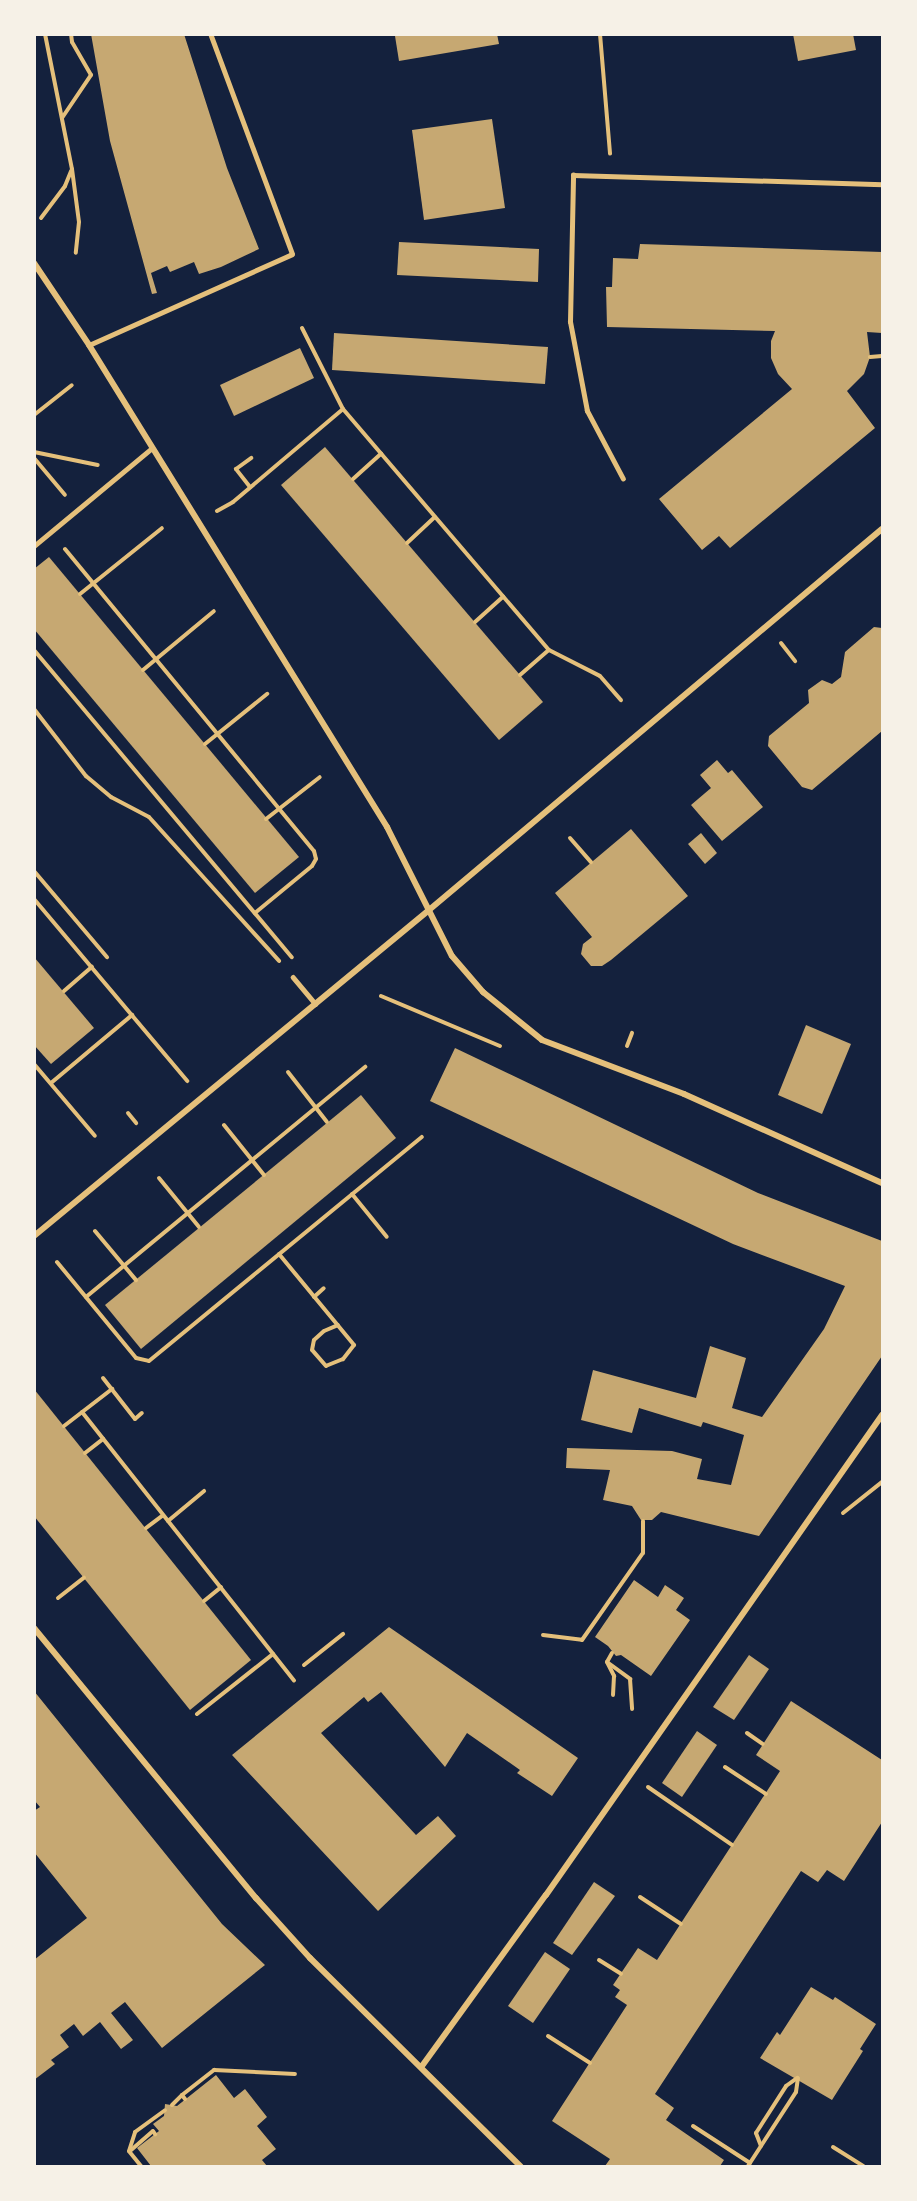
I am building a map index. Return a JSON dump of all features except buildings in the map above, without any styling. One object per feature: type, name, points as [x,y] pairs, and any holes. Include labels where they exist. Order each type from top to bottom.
[{"type":"street","points":[[34,263],[89,345],[387,827],[452,956],[483,992],[542,1040],[684,1094],[882,1183]]},
{"type":"street","points":[[34,1236],[429,910],[882,528]]},
{"type":"street","points":[[422,2066],[546,1895],[882,1415]]},
{"type":"street","points":[[34,1628],[256,1898],[310,1958],[422,2066],[520,2166]]},
{"type":"lane","points":[[89,345],[292,254],[210,34]]},
{"type":"lane","points":[[623,479],[587,411],[570,322],[573,175],[882,184]]},
{"type":"lane","points":[[34,546],[152,448]]},
{"type":"lane","points":[[293,977],[316,1004]]},
{"type":"path","points":[[45,34],[72,169],[79,222],[76,253]]},
{"type":"path","points":[[62,118],[91,75],[72,42],[71,34]]},
{"type":"path","points":[[600,34],[611,176]]},
{"type":"path","points":[[41,218],[65,186],[72,169]]},
{"type":"path","points":[[302,328],[344,409],[503,597],[549,650],[600,676],[621,700]]},
{"type":"path","points":[[870,357],[882,356]]},
{"type":"path","points":[[34,415],[72,385]]},
{"type":"path","points":[[198,522],[233,501],[344,409]]},
{"type":"path","points":[[34,452],[125,471]]},
{"type":"path","points":[[353,479],[381,454]]},
{"type":"path","points":[[34,458],[77,510]]},
{"type":"path","points":[[250,487],[236,469],[251,458]]},
{"type":"path","points":[[407,543],[436,517]]},
{"type":"path","points":[[80,594],[162,528]]},
{"type":"path","points":[[51,532],[314,851],[316,859],[312,866],[255,913]]},
{"type":"path","points":[[475,622],[503,597]]},
{"type":"path","points":[[143,670],[214,611]]},
{"type":"path","points":[[34,650],[297,963]]},
{"type":"path","points":[[520,675],[549,650]]},
{"type":"path","points":[[205,744],[267,694]]},
{"type":"path","points":[[34,710],[86,776],[111,798],[148,818],[293,977]]},
{"type":"path","points":[[266,819],[320,777]]},
{"type":"path","points":[[570,838],[591,862]]},
{"type":"path","points":[[34,871],[107,957]]},
{"type":"path","points":[[34,899],[202,1097]]},
{"type":"path","points":[[63,991],[92,967]]},
{"type":"path","points":[[381,996],[501,1046]]},
{"type":"path","points":[[51,1083],[132,1015]]},
{"type":"path","points":[[627,1046],[632,1033]]},
{"type":"path","points":[[34,1064],[95,1136]]},
{"type":"path","points":[[86,1297],[365,1067]]},
{"type":"path","points":[[288,1072],[327,1122]]},
{"type":"path","points":[[224,1125],[264,1174]]},
{"type":"path","points":[[57,1262],[136,1358],[149,1361],[422,1137]]},
{"type":"path","points":[[159,1178],[199,1227]]},
{"type":"path","points":[[352,1194],[387,1237]]},
{"type":"path","points":[[95,1231],[136,1280]]},
{"type":"path","points":[[279,1254],[338,1325],[354,1345],[343,1359],[326,1366],[312,1350],[314,1340],[324,1331],[338,1325]]},
{"type":"path","points":[[314,1297],[324,1288]]},
{"type":"path","points":[[103,1378],[135,1419],[142,1413]]},
{"type":"path","points":[[64,1426],[112,1389]]},
{"type":"path","points":[[82,1412],[294,1680]]},
{"type":"path","points":[[85,1453],[103,1439]]},
{"type":"path","points":[[842,1514],[882,1482]]},
{"type":"path","points":[[168,1521],[204,1491]]},
{"type":"path","points":[[146,1528],[163,1515]]},
{"type":"path","points":[[543,1635],[582,1640],[643,1552],[643,1521]]},
{"type":"path","points":[[58,1598],[84,1578]]},
{"type":"path","points":[[204,1601],[221,1587]]},
{"type":"path","points":[[304,1665],[343,1634]]},
{"type":"path","points":[[197,1714],[273,1653]]},
{"type":"path","points":[[607,1662],[612,1653]]},
{"type":"path","points":[[607,1662],[614,1676],[613,1695]]},
{"type":"path","points":[[607,1662],[630,1678],[632,1708]]},
{"type":"path","points":[[747,1733],[763,1744]]},
{"type":"path","points":[[724,1767],[766,1794]]},
{"type":"path","points":[[653,1791],[732,1845]]},
{"type":"path","points":[[639,1897],[681,1924]]},
{"type":"path","points":[[599,1960],[621,1974]]},
{"type":"path","points":[[548,2036],[590,2063]]},
{"type":"path","points":[[172,2105],[214,2070],[294,2074]]},
{"type":"path","points":[[693,2126],[749,2165],[796,2092],[798,2078],[786,2086],[756,2133],[761,2146]]},
{"type":"path","points":[[129,2151],[135,2132],[165,2110]]},
{"type":"path","points":[[129,2151],[153,2132],[155,2134]]},
{"type":"path","points":[[833,2147],[864,2166]]},
{"type":"path","points":[[129,2151],[141,2166]]}]
